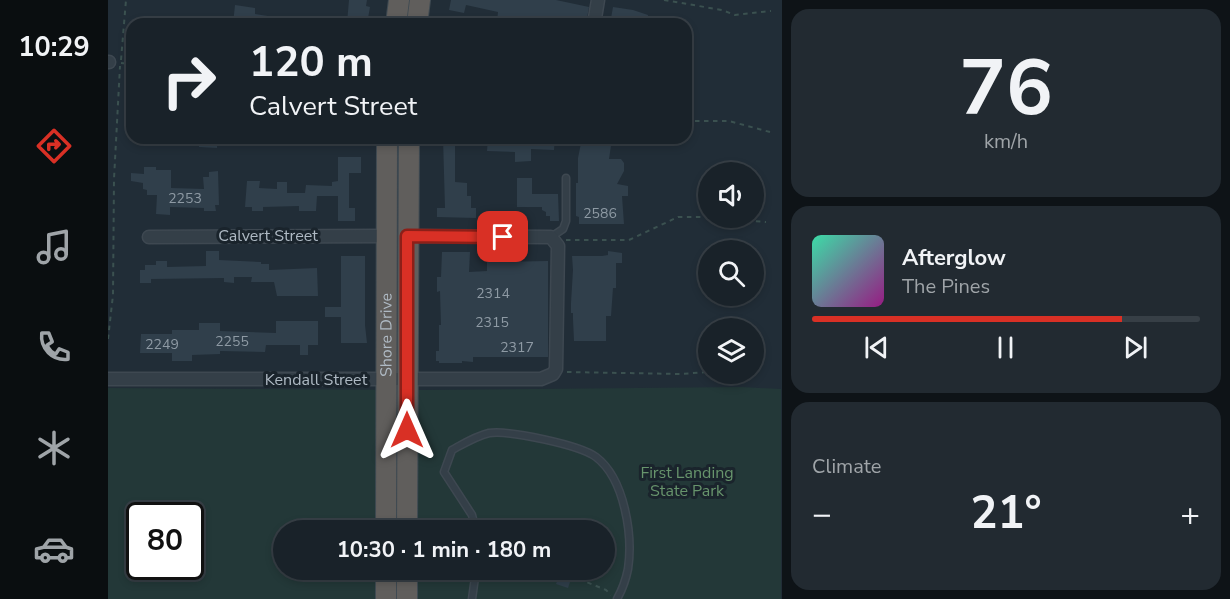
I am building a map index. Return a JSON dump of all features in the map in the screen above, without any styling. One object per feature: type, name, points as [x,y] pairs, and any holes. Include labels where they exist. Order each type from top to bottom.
[{"type":"highway","points":[[397,18],[399,0]]},
{"type":"highway","points":[[418,18],[420,0]]},
{"type":"highway","name":"Shore Drive","points":[[386,520],[387,144]]},
{"type":"highway","name":"Shore Drive","points":[[407,520],[409,144]]},
{"type":"highway","points":[[386,580],[386,599]]},
{"type":"highway","points":[[407,580],[407,599]]},
{"type":"street","points":[[595,18],[598,0]]},
{"type":"street","name":"Calvert Street","points":[[149,237],[386,236]]},
{"type":"street","points":[[407,236],[551,237],[558,246],[556,369]]},
{"type":"street","name":"Kendall Street","points":[[108,379],[541,379],[549,377],[556,369]]},
{"type":"lane","points":[[551,237],[563,229],[566,221],[566,178]]},
{"type":"lane","points":[[473,520],[444,472],[452,450],[470,440],[489,434],[507,433],[530,436],[580,450],[597,458],[610,473],[620,493],[627,520],[630,547],[628,570],[616,599]]},
{"type":"lane","points":[[472,599],[475,580]]},
{"type":"path","points":[[108,339],[113,296],[117,109],[126,0]]},
{"type":"path","points":[[664,0],[722,10],[735,15],[771,11]]},
{"type":"path","points":[[692,121],[729,122],[770,132]]},
{"type":"path","points":[[551,237],[629,240],[678,218],[698,217]]},
{"type":"path","points":[[556,369],[648,373],[698,372]]},
{"type":"path","points":[[581,580],[606,590],[616,599]]},
{"type":"green space","name":"First Landing State Park","points":[[741,387],[781,389],[781,599],[108,599],[108,388],[423,390]]},
{"type":"building","points":[[349,0],[367,0],[366,6],[370,7],[368,18],[347,18]]},
{"type":"building","points":[[451,0],[556,0],[589,7],[587,18],[497,18],[498,12],[466,5],[464,13],[449,10]]},
{"type":"building","points":[[235,5],[255,8],[255,14],[281,18],[234,18]]},
{"type":"building","points":[[613,7],[648,15],[648,18],[611,18]]},
{"type":"building","points":[[199,144],[217,144],[217,148],[199,147]]},
{"type":"building","points":[[443,144],[455,144],[455,182],[467,183],[467,196],[471,196],[471,208],[476,208],[476,218],[437,217],[437,208],[445,208]]},
{"type":"building","points":[[488,144],[554,144],[554,150],[531,149],[531,161],[515,162],[515,152],[487,151]]},
{"type":"building","points":[[581,144],[611,144],[609,159],[621,159],[624,163],[624,171],[617,184],[628,186],[628,196],[622,196],[624,224],[579,224],[579,217],[576,216],[578,158]]},
{"type":"building","points":[[338,157],[361,157],[361,173],[349,173],[349,208],[355,208],[355,221],[338,221],[338,196],[317,196],[316,211],[299,211],[299,206],[263,207],[263,211],[252,211],[252,207],[245,207],[247,181],[260,181],[259,188],[277,189],[277,182],[287,182],[287,193],[305,193],[306,185],[332,186],[332,182],[338,181]]},
{"type":"building","points":[[144,167],[171,170],[171,188],[204,189],[203,177],[209,177],[209,172],[218,171],[219,205],[215,205],[216,211],[204,211],[204,208],[170,207],[170,215],[156,214],[157,195],[147,195],[147,190],[143,189],[143,183],[131,181],[131,173],[144,174]]},
{"type":"building","points":[[517,178],[532,178],[532,194],[558,194],[559,221],[550,221],[550,216],[546,216],[542,207],[517,207]]},
{"type":"building","points":[[206,251],[219,251],[219,260],[269,264],[269,270],[317,268],[318,296],[277,296],[274,282],[251,282],[252,277],[234,277],[234,283],[224,282],[224,278],[151,279],[151,283],[140,283],[140,270],[145,270],[145,265],[156,265],[156,261],[167,261],[167,267],[206,266]]},
{"type":"building","points":[[608,251],[622,253],[622,263],[616,263],[616,288],[613,288],[611,316],[606,316],[606,341],[574,341],[573,313],[571,313],[572,256],[602,256],[608,255]]},
{"type":"building","points":[[442,252],[470,252],[469,272],[487,271],[487,262],[548,261],[548,357],[473,357],[473,362],[462,361],[462,363],[436,361],[436,351],[439,351],[439,325],[441,325],[440,291],[437,292],[437,277],[441,277]]},
{"type":"building","points":[[341,256],[365,256],[367,343],[341,343],[341,317],[325,317],[325,307],[341,307]]},
{"type":"building","points":[[276,321],[318,321],[318,345],[308,345],[308,355],[300,355],[300,345],[266,345],[265,352],[220,351],[220,354],[192,355],[192,361],[172,361],[172,353],[140,353],[141,334],[172,334],[172,330],[199,330],[199,323],[220,323],[220,331],[276,333]]},
{"type":"building","points":[[557,580],[571,580],[568,588],[556,584]]},
{"type":"route","points":[[407,430],[407,236],[503,237]]}]
